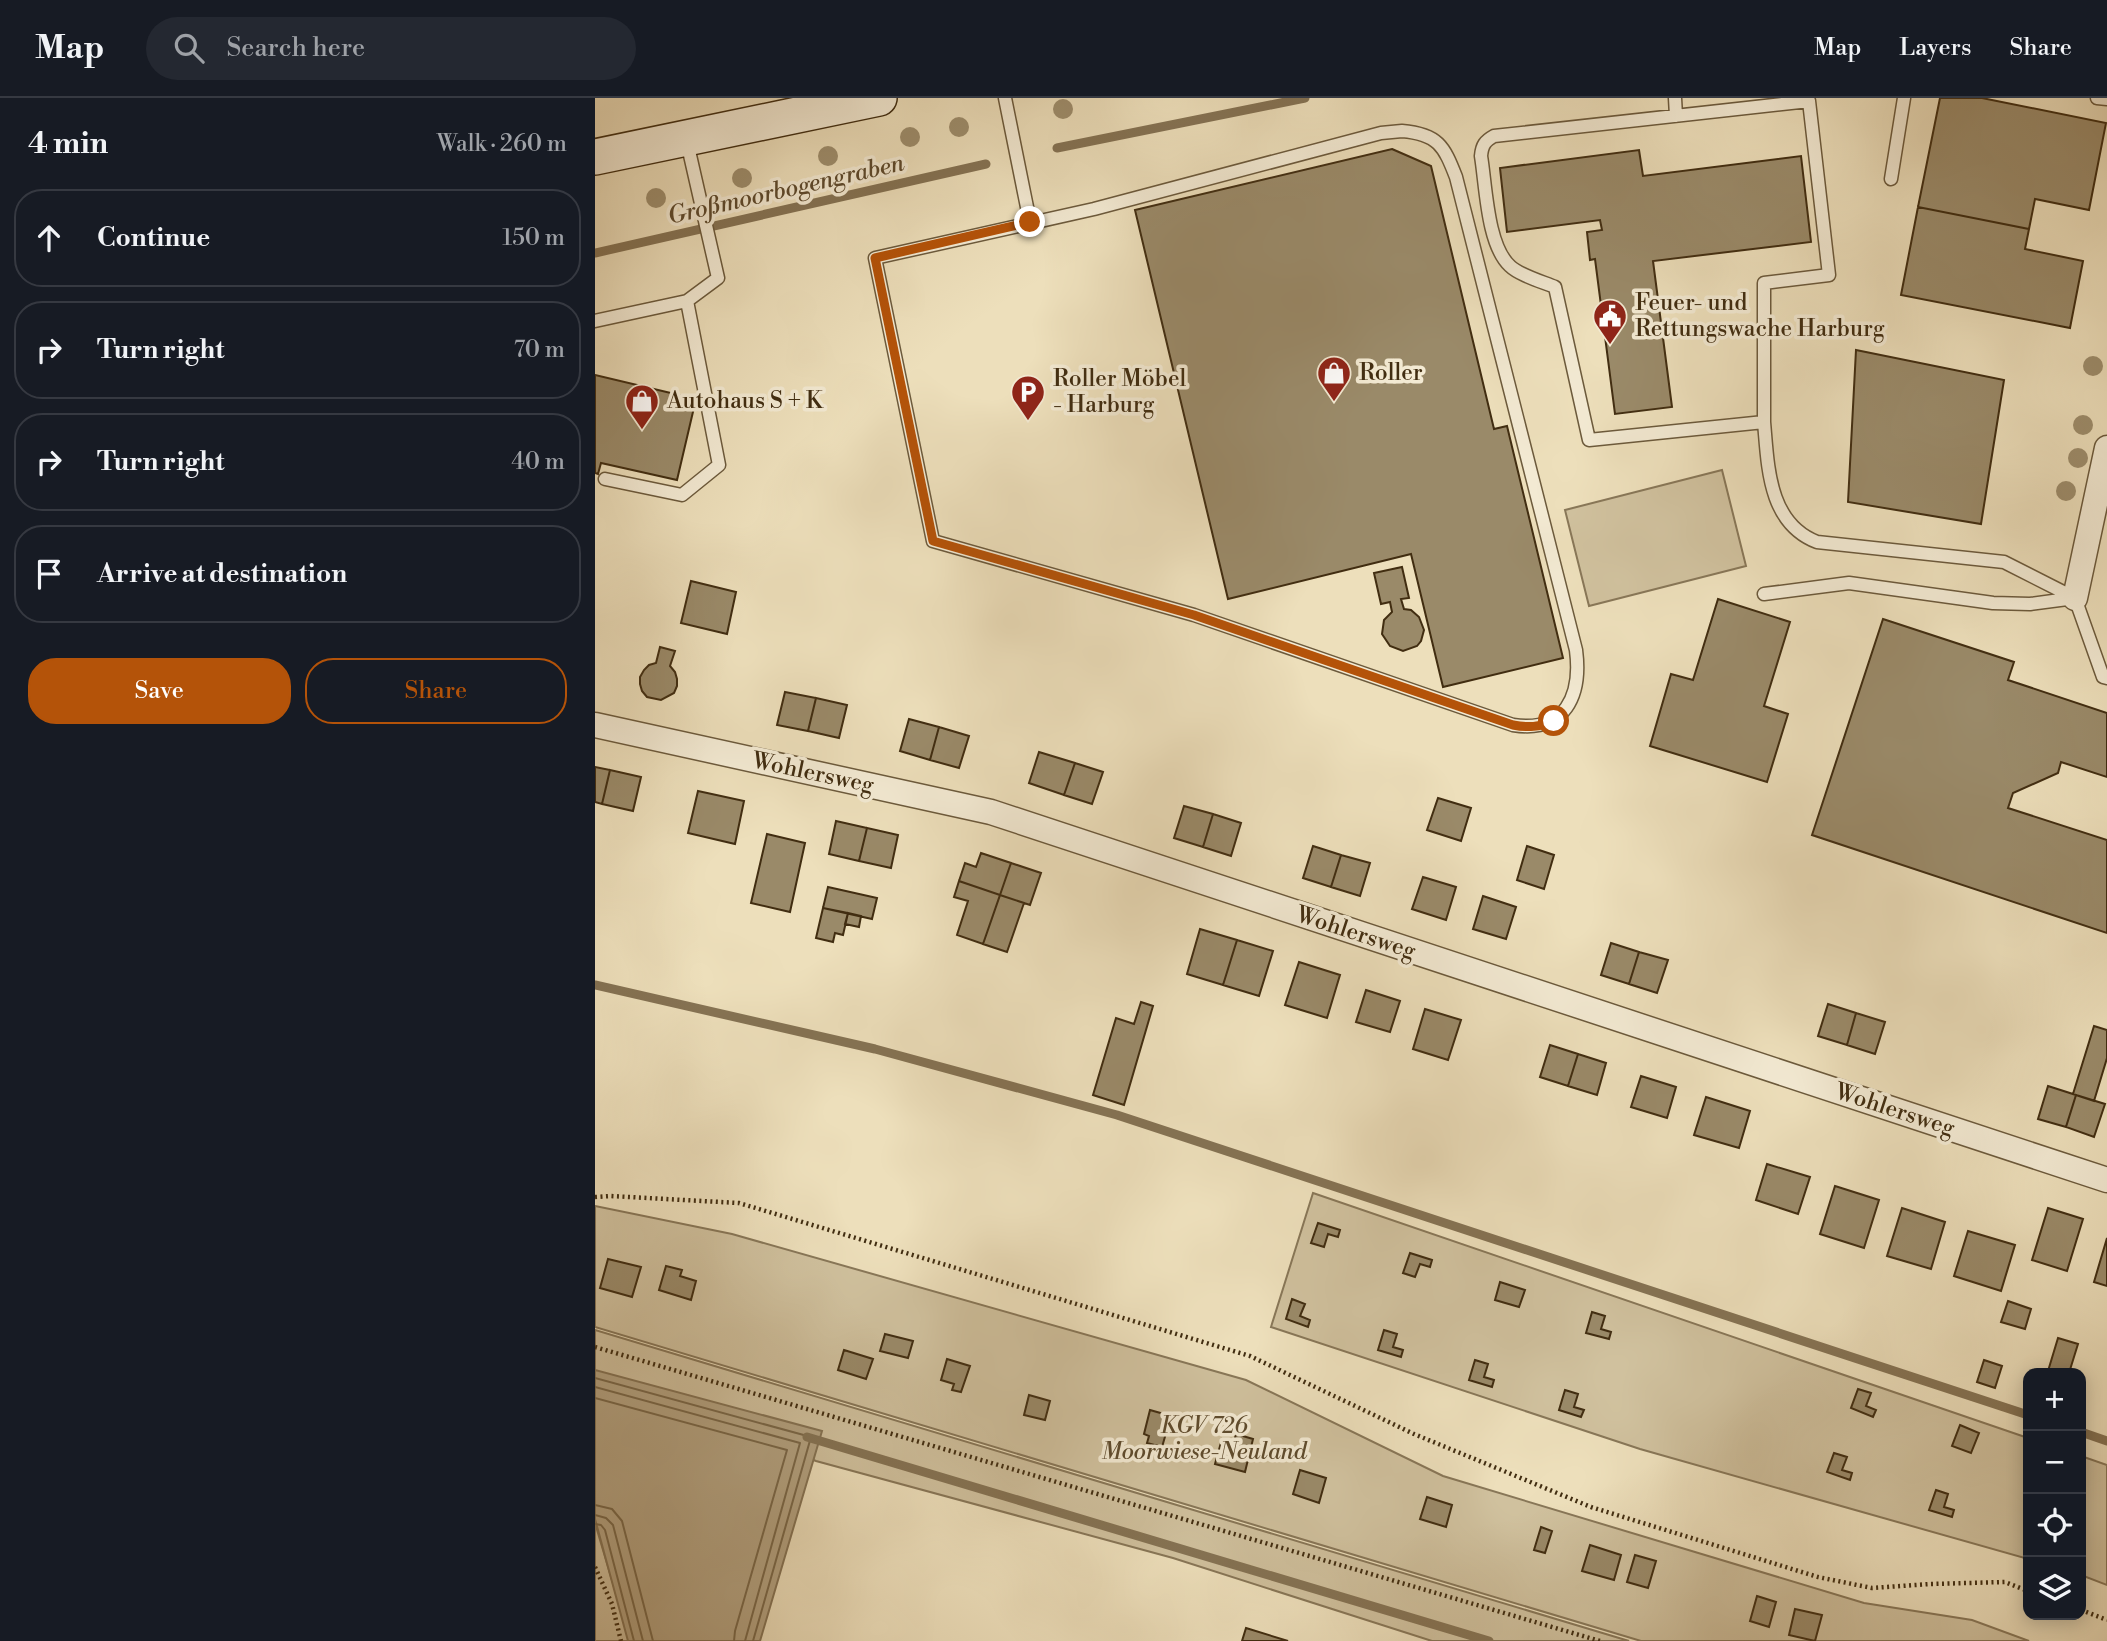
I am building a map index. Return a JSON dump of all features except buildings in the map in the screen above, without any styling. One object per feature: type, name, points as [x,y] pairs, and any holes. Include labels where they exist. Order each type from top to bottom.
[{"type":"main road","points":[[595,157],[879,98]]},
{"type":"street","points":[[2075,598],[2107,448]]},
{"type":"street","name":"Wohlersweg","points":[[595,725],[991,812],[2107,1180]]},
{"type":"lane","points":[[1005,98],[1030,222]]},
{"type":"lane","points":[[1675,98],[1677,116]]},
{"type":"lane","points":[[1891,179],[1903,98]]},
{"type":"lane","points":[[2097,98],[2107,99]]},
{"type":"lane","points":[[1764,422],[1589,440],[1555,287],[1511,267],[1493,237],[1481,156],[1486,141],[1494,136],[1809,101],[1829,275],[1764,283],[1764,422],[1768,470],[1776,500],[1803,537],[1817,542],[2004,562],[2075,598],[2103,677],[2107,678]]},
{"type":"lane","points":[[1420,132],[1432,138],[1447,154],[1456,177],[1576,650],[1576,682],[1564,713],[1554,721],[1539,726],[1527,728],[1513,725],[1194,615],[933,541],[875,258],[1030,222],[1094,209],[1381,133],[1420,132]]},
{"type":"lane","points":[[595,321],[687,302],[718,278],[687,138]]},
{"type":"lane","points":[[605,480],[682,495],[719,465],[687,302]]},
{"type":"lane","points":[[1764,594],[1849,583],[1993,603],[2030,604],[2075,598]]},
{"type":"path","points":[[595,1197],[740,1203],[1250,1356],[1414,1434],[1591,1507],[1818,1577],[1873,1588],[2005,1582],[2023,1589]]},
{"type":"path","points":[[595,1347],[1600,1641]]},
{"type":"path","points":[[595,1567],[612,1604],[621,1641]]},
{"type":"path","points":[[2086,1613],[2107,1620]]},
{"type":"green space","points":[[1722,470],[1746,566],[1589,606],[1565,510]]},
{"type":"green space","points":[[1313,1193],[2023,1436],[2023,1558],[1640,1449],[1271,1327]]},
{"type":"green space","name":"KGV 726 Moorwiese-Neuland","points":[[595,1206],[732,1234],[1246,1380],[1443,1476],[1864,1603],[1972,1620],[2029,1641],[1641,1641],[595,1327]]},
{"type":"green space","points":[[595,1330],[1629,1641],[1432,1641],[1173,1558],[816,1461],[595,1372]]},
{"type":"green space","points":[[2086,1458],[2107,1465],[2107,1585],[2086,1577]]},
{"type":"green space","points":[[595,1523],[630,1641],[595,1641]]},
{"type":"water","points":[[595,1370],[822,1431],[760,1641],[628,1641],[595,1519]]},
{"type":"waterway","name":"Großmoorbogengraben","points":[[1057,148],[1305,98]]},
{"type":"waterway","name":"Großmoorbogengraben","points":[[595,253],[986,164]]},
{"type":"waterway","points":[[595,985],[875,1049],[1117,1115],[2023,1413]]},
{"type":"waterway","points":[[2086,1434],[2107,1441]]},
{"type":"waterway","points":[[807,1437],[1489,1641]]},
{"type":"place","name":"Feuer- und Rettungswache Harburg","points":[[1610,346]]},
{"type":"place","name":"Roller","points":[[1334,403]]},
{"type":"place","name":"Roller Möbel - Harburg","points":[[1028,422]]},
{"type":"place","name":"Autohaus S + K","points":[[642,431]]},
{"type":"route","points":[[1030,222],[875,258],[933,541],[1194,615],[1513,725],[1527,728],[1554,721]]}]
